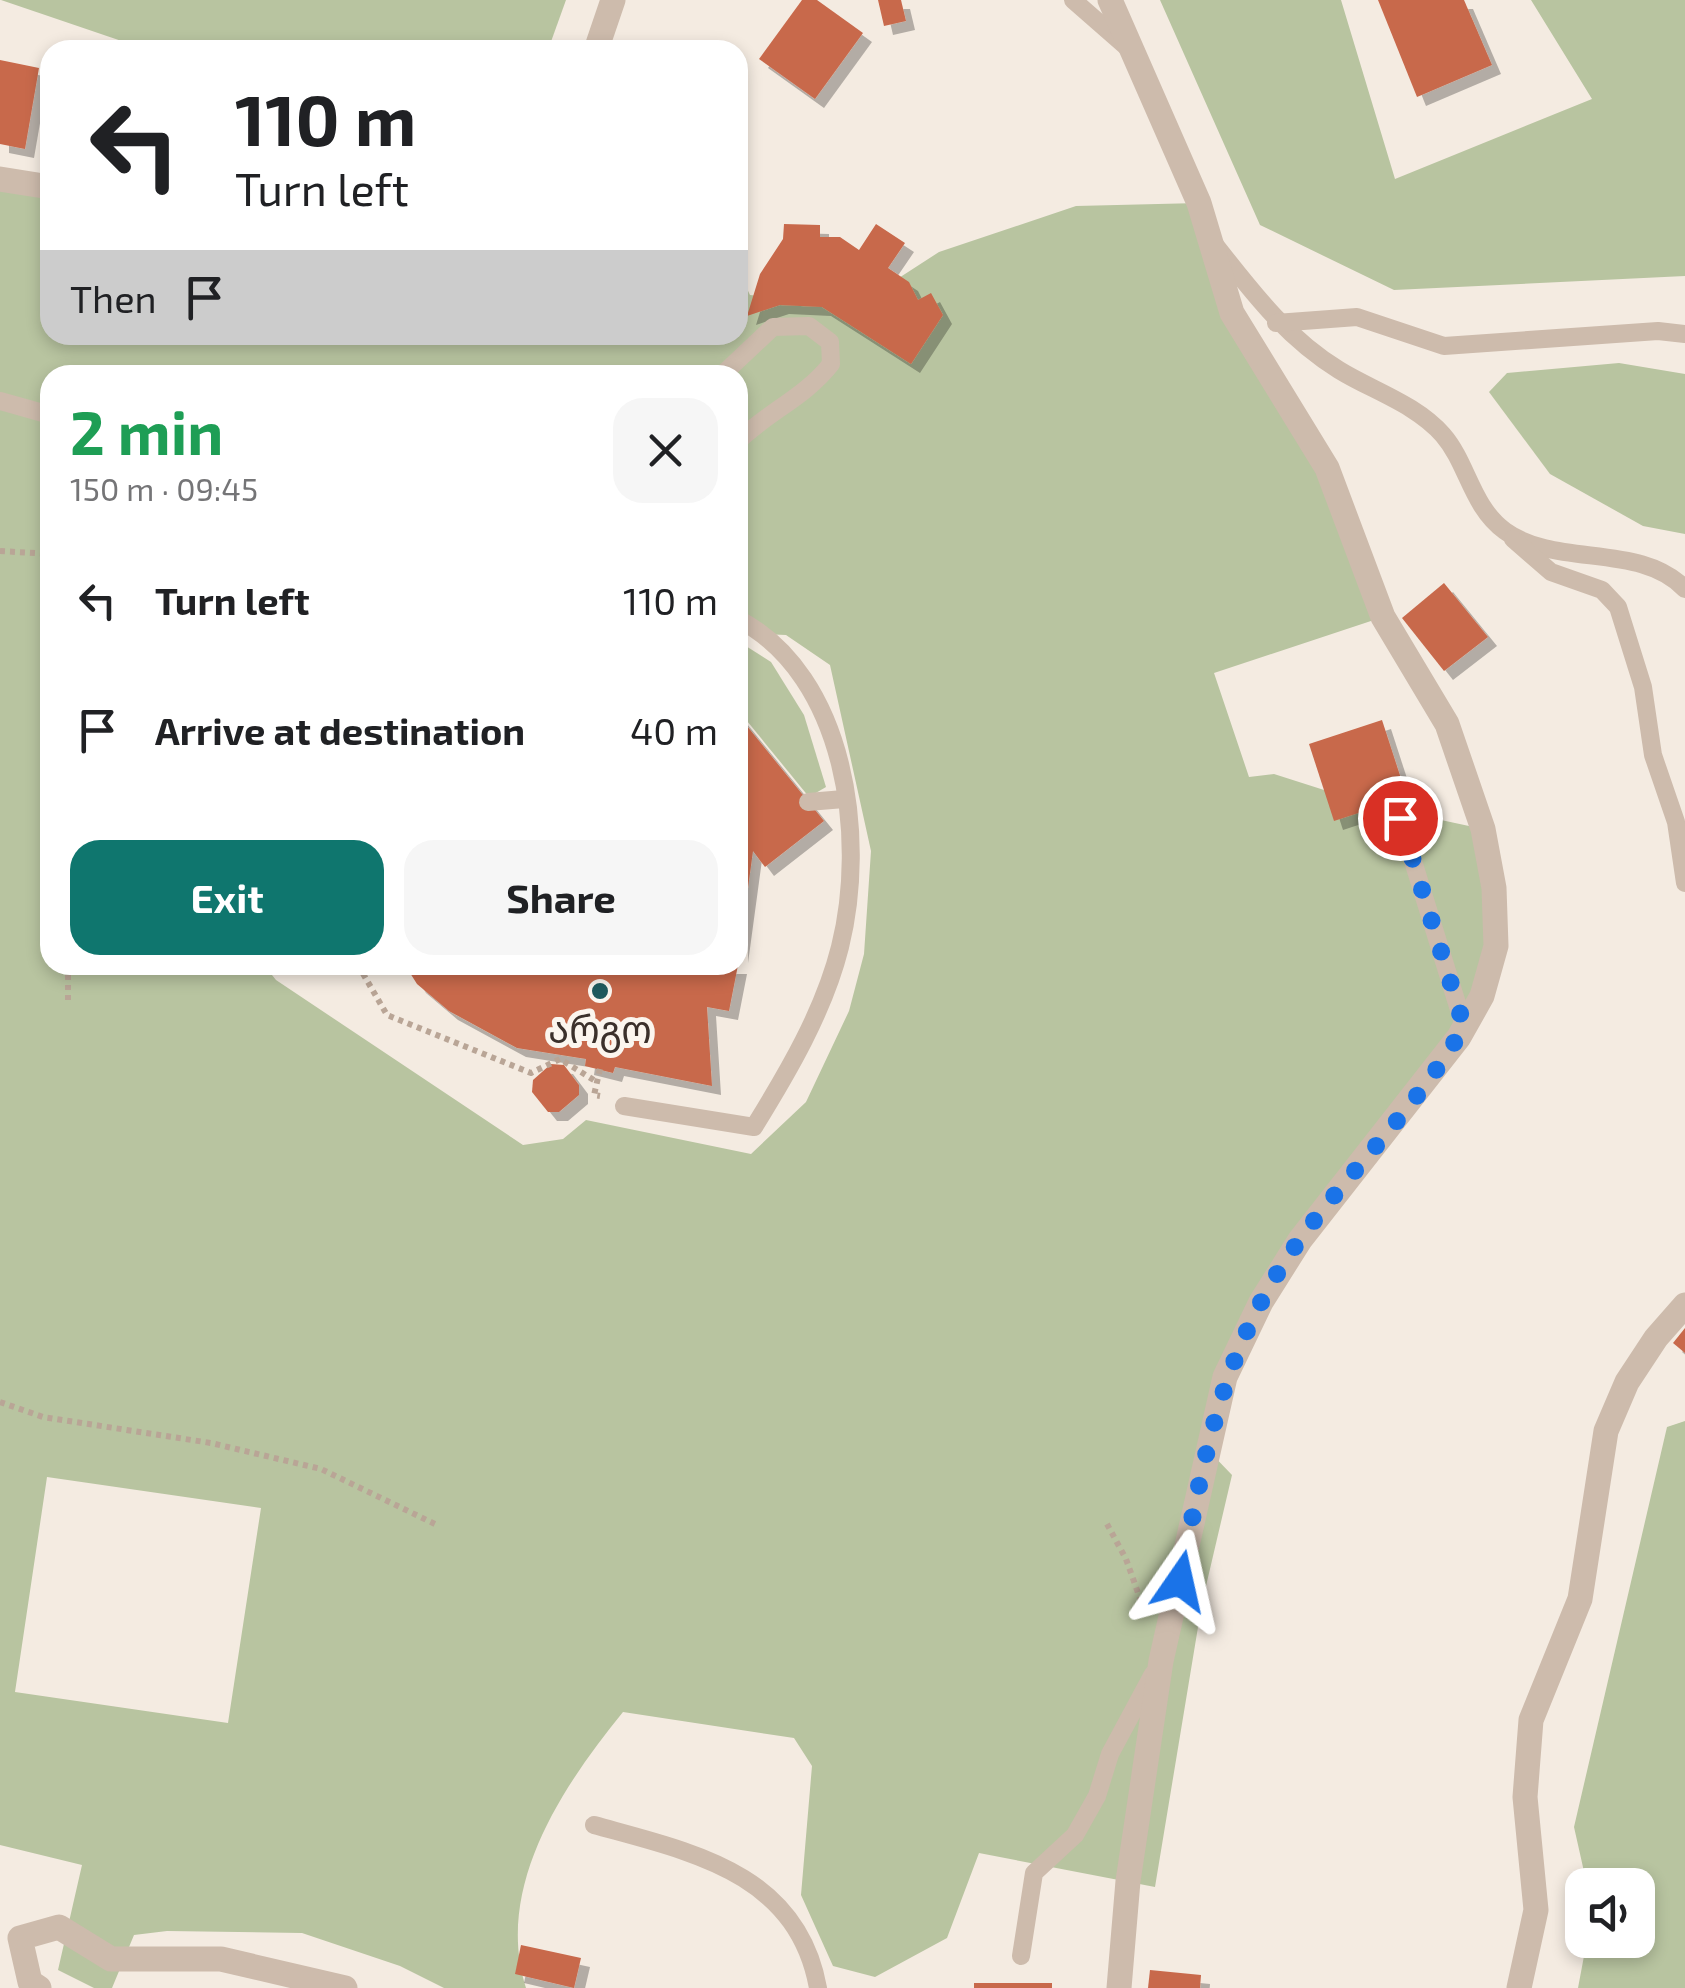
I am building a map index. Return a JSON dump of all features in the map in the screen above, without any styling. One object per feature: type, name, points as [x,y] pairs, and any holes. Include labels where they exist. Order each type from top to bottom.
[{"type":"street","points":[[599,40],[613,0]]},
{"type":"street","points":[[1110,0],[1212,241],[1232,313],[1327,468],[1384,617],[1447,724],[1483,829],[1494,888],[1496,946],[1482,996],[1464,1026],[1300,1240],[1254,1317],[1225,1376],[1206,1448],[1164,1654],[1128,1881],[1118,1988]]},
{"type":"street","points":[[0,179],[40,185]]},
{"type":"street","points":[[1519,1988],[1536,1910],[1526,1798],[1531,1720],[1580,1598],[1606,1431],[1626,1382],[1656,1338],[1685,1306]]},
{"type":"street","points":[[39,1988],[30,1982],[20,1938],[59,1927],[111,1959],[221,1959],[345,1988]]},
{"type":"lane","points":[[1073,0],[1133,53]]},
{"type":"lane","points":[[1212,241],[1276,323],[1337,370],[1406,406],[1444,436],[1473,496],[1506,532],[1552,572],[1602,590],[1618,607],[1642,688],[1653,755],[1676,822],[1685,883]]},
{"type":"lane","points":[[1276,323],[1357,317],[1444,346],[1658,331],[1685,334]]},
{"type":"lane","points":[[733,365],[773,327],[809,326],[830,342],[832,364],[809,392],[767,413],[748,431]]},
{"type":"lane","points":[[0,400],[40,412]]},
{"type":"lane","points":[[1506,532],[1558,549],[1652,567],[1685,589]]},
{"type":"lane","points":[[624,1106],[754,1127],[793,1063],[839,950],[854,867],[844,799],[822,712],[798,671],[765,633],[748,624]]},
{"type":"lane","points":[[808,802],[844,799]]},
{"type":"lane","points":[[1400,818],[1464,1026]]},
{"type":"lane","points":[[1021,1956],[1034,1873],[1075,1835],[1097,1796],[1110,1754],[1164,1654]]},
{"type":"lane","points":[[594,1826],[692,1852],[750,1879],[794,1924],[814,1961],[818,1988]]},
{"type":"path","points":[[0,550],[40,553]]},
{"type":"path","points":[[68,975],[68,1001]]},
{"type":"path","points":[[364,975],[387,1015],[532,1072],[560,1059],[597,1082]]},
{"type":"path","points":[[0,1402],[43,1417],[210,1442],[320,1470],[437,1525]]},
{"type":"path","points":[[1107,1524],[1126,1559],[1164,1654]]},
{"type":"green space","points":[[1,0],[566,0],[552,40],[119,40]]},
{"type":"green space","points":[[1160,0],[1341,0],[1395,179],[1592,99],[1531,0],[1685,0],[1685,276],[1394,290],[1260,225]]},
{"type":"green space","points":[[0,179],[40,185],[40,345],[748,345],[748,291],[750,295],[800,300],[871,296],[939,252],[1076,206],[1199,203],[1232,313],[1327,468],[1383,617],[1214,673],[1249,777],[1274,774],[1371,805],[1483,829],[1494,888],[1482,996],[1300,1240],[1206,1448],[1232,1475],[1202,1603],[1155,1887],[979,1853],[947,1938],[875,1977],[833,1966],[801,1895],[812,1766],[794,1738],[623,1712],[557,1806],[527,1877],[519,1913],[518,1951],[526,1988],[444,1988],[400,1966],[302,1933],[167,1931],[134,1935],[112,1988],[94,1988],[58,1970],[82,1865],[0,1845]],"holes":[[[47,1477],[261,1508],[228,1723],[15,1692]]]},
{"type":"green space","points":[[1619,363],[1685,374],[1685,534],[1643,526],[1550,474],[1489,392],[1507,373]]},
{"type":"green space","points":[[748,647],[771,662],[804,715],[826,787],[809,797],[748,722]]},
{"type":"green space","points":[[1685,1421],[1685,1988],[1578,1988],[1584,1958],[1655,1958],[1655,1868],[1583,1868],[1574,1827],[1667,1427]]},
{"type":"building","points":[[802,0],[817,0],[863,33],[815,99],[759,59]]},
{"type":"building","points":[[878,0],[901,0],[906,21],[884,26]]},
{"type":"building","points":[[1378,0],[1464,0],[1492,65],[1417,97]]},
{"type":"building","points":[[0,60],[39,68],[25,149],[0,144]]},
{"type":"building","points":[[784,224],[820,225],[820,237],[840,237],[859,250],[876,224],[905,243],[888,268],[909,282],[918,300],[931,293],[943,315],[911,364],[822,307],[780,305],[748,316],[760,274],[783,239]]},
{"type":"building","points":[[1444,583],[1488,637],[1444,671],[1402,618]]},
{"type":"building","points":[[1382,720],[1407,797],[1334,821],[1309,744]]},
{"type":"building","points":[[748,727],[824,821],[765,867],[753,851],[748,888]]},
{"type":"building","points":[[411,975],[736,975],[729,1011],[707,1007],[712,1086],[615,1067],[613,1073],[585,1066],[586,1059],[517,1048],[449,1011]]},
{"type":"building","points":[[551,1064],[564,1065],[579,1085],[579,1095],[559,1112],[548,1112],[532,1092],[533,1080]]},
{"type":"building","points":[[1685,1328],[1685,1353],[1673,1343]]},
{"type":"building","points":[[521,1945],[581,1958],[574,1988],[515,1974]]},
{"type":"building","points":[[1150,1970],[1201,1975],[1200,1988],[1148,1988]]},
{"type":"building","points":[[974,1983],[1052,1983],[1052,1988],[974,1988]]},
{"type":"place","name":"არგო","points":[[600,991]]},
{"type":"route","points":[[1180,1581],[1206,1448],[1225,1376],[1261,1302],[1300,1240],[1464,1026],[1400,818]]}]
